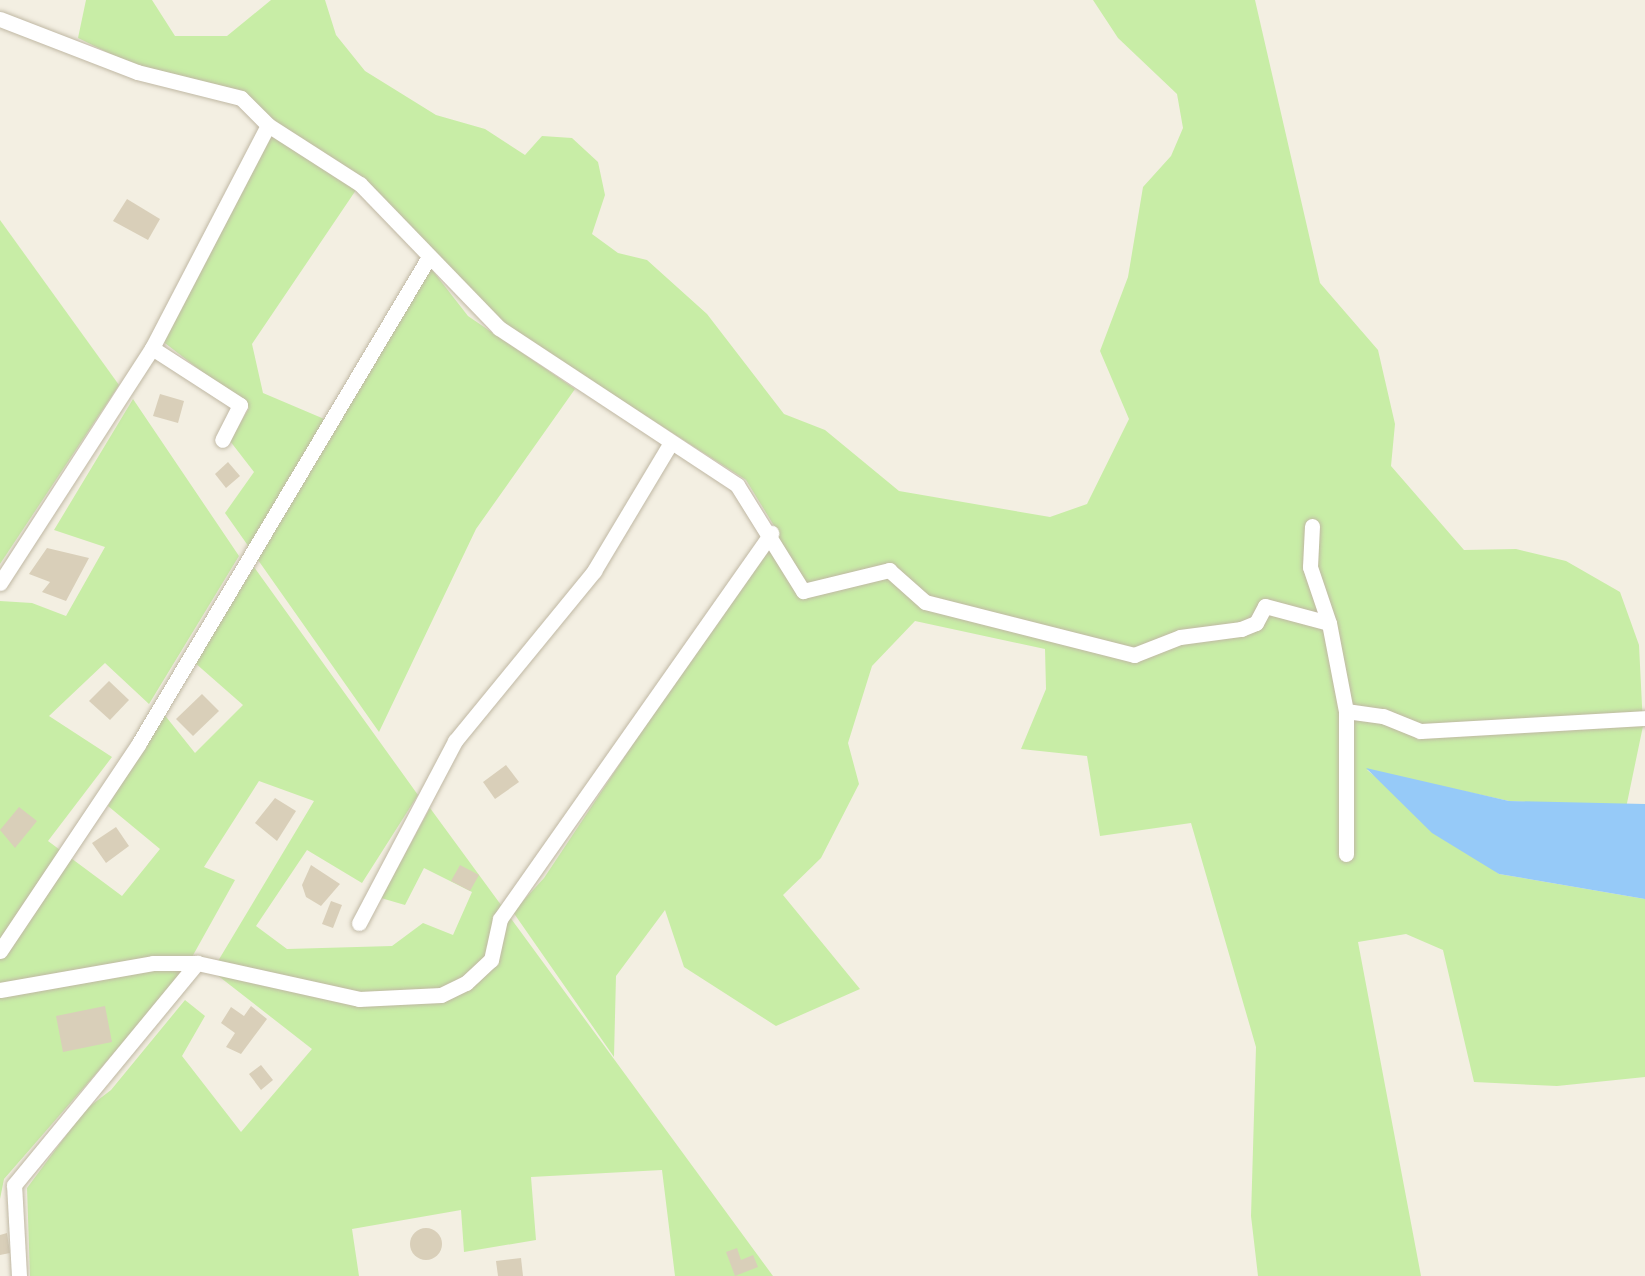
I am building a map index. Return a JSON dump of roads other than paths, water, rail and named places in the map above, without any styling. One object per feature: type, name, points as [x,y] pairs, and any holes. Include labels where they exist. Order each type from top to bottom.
[{"type":"street","points":[[0,20],[137,72],[241,98],[268,125],[360,184],[499,328],[737,485],[771,532],[803,591],[888,570],[924,602],[1134,655],[1180,637],[1241,628],[1256,622],[1265,606],[1330,624]]},
{"type":"street","points":[[0,584],[152,348],[268,125]]},
{"type":"street","points":[[0,951],[139,744],[429,257]]},
{"type":"street","points":[[152,348],[240,405],[222,440]]},
{"type":"street","points":[[358,923],[455,741],[594,571],[670,444]]},
{"type":"street","points":[[1312,526],[1310,567],[1330,624],[1346,711],[1346,854]]},
{"type":"street","points":[[0,990],[153,963],[197,963],[359,1000],[441,994],[466,983],[491,960],[500,919],[771,532]]},
{"type":"street","points":[[1346,711],[1383,716],[1420,731],[1645,718]]},
{"type":"street","points":[[19,1276],[14,1185],[197,963]]},
{"type":"water","points":[[1366,768],[1509,801],[1645,804],[1645,899],[1499,874],[1432,833]]}]
